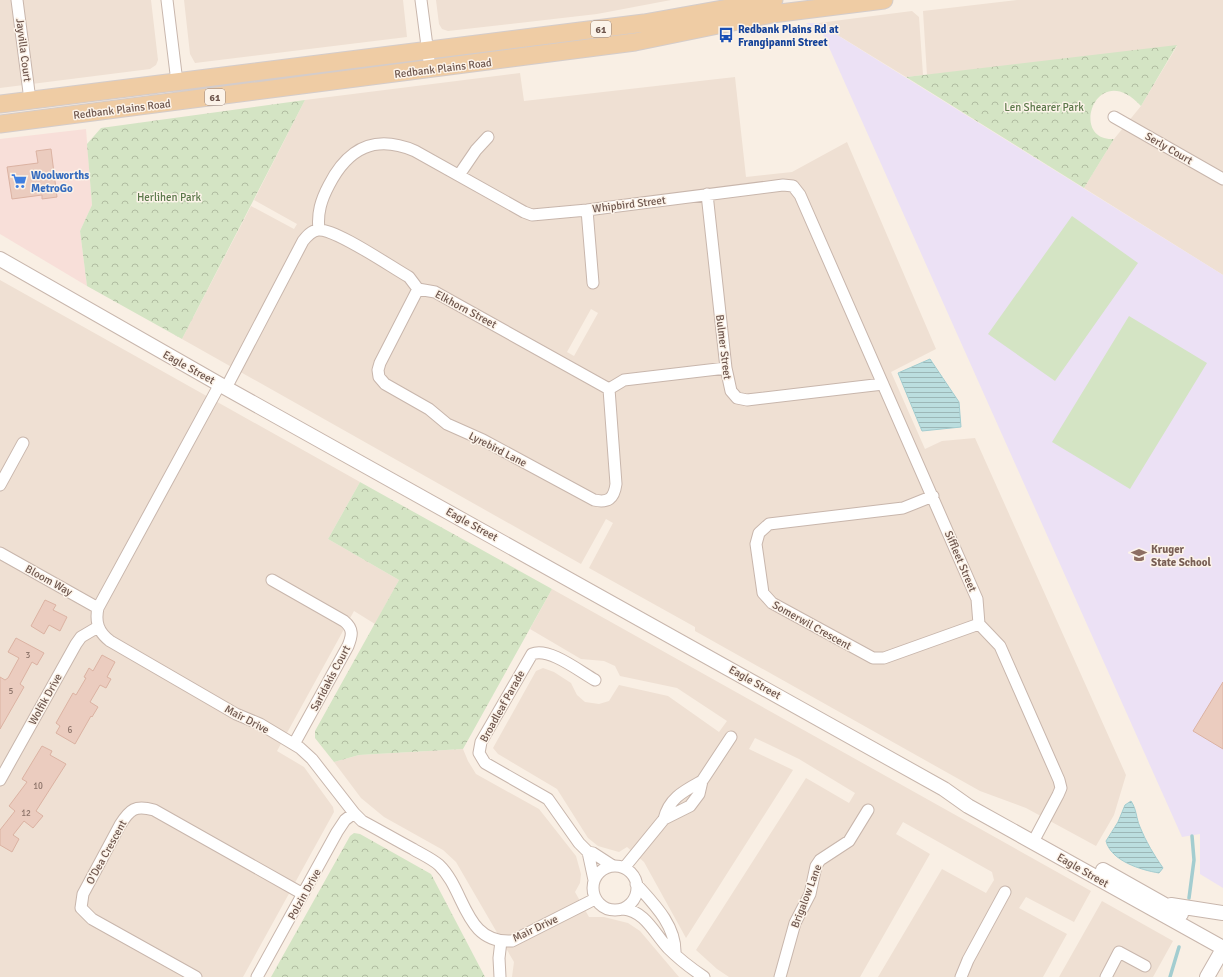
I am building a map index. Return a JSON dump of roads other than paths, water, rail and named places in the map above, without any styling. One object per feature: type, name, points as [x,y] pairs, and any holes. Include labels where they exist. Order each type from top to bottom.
[{"type":"main road","name":"Redbank Plains Road","points":[[0,104],[644,23],[774,0]]},
{"type":"main road","name":"Redbank Plains Road","points":[[0,124],[635,42],[772,14],[884,0]]},
{"type":"street","name":"Jayvilla Court","points":[[17,0],[30,100]]},
{"type":"street","points":[[167,0],[177,82]]},
{"type":"street","points":[[421,0],[430,69]]},
{"type":"street","name":"Serly Court","points":[[1114,116],[1223,178]]},
{"type":"street","points":[[459,175],[476,150],[488,137]]},
{"type":"street","name":"Whipbird Street","points":[[319,230],[319,210],[330,184],[343,162],[360,149],[388,143],[402,145],[532,215],[587,210],[783,185],[793,186],[800,195],[883,384]]},
{"type":"street","name":"Bulmer Street","points":[[707,194],[726,368],[730,391],[737,398],[748,400],[883,384]]},
{"type":"street","points":[[587,210],[593,283]]},
{"type":"street","points":[[98,627],[98,608],[303,241],[312,232],[319,230],[333,233],[409,277],[418,289]]},
{"type":"street","name":"Eagle Street","points":[[0,260],[944,789],[970,800],[1223,949]]},
{"type":"street","name":"Lyrebird Lane","points":[[418,289],[380,363],[378,370],[379,377],[385,384],[429,409],[456,429],[483,440],[594,500],[603,502],[609,500],[615,493],[616,484],[609,389]]},
{"type":"street","name":"Elkhorn Street","points":[[418,289],[435,292],[609,389]]},
{"type":"street","points":[[609,389],[624,380],[726,368]]},
{"type":"street","name":"Siffleet Street","points":[[883,384],[977,599],[979,624]]},
{"type":"street","points":[[0,485],[23,443]]},
{"type":"street","name":"Somerwil Crescent","points":[[933,496],[903,508],[769,524],[759,533],[756,544],[763,593],[772,603],[873,658],[884,658],[979,624]]},
{"type":"street","name":"Bloom Way","points":[[0,553],[98,608]]},
{"type":"street","name":"Saridakis Court","points":[[272,580],[344,620],[352,631],[352,636],[348,646],[294,744]]},
{"type":"street","points":[[979,624],[1000,646],[1059,780],[1061,788],[1035,838]]},
{"type":"street","name":"Mair Drive","points":[[98,627],[102,635],[110,641],[236,714],[260,724],[294,744],[312,759],[354,813],[362,821],[437,864],[450,880],[476,928],[483,934],[501,941],[512,941],[595,899]]},
{"type":"street","name":"Wolfik Drive","points":[[0,780],[81,636],[98,627]]},
{"type":"street","name":"Broadleaf Parade","points":[[595,680],[550,654],[538,652],[532,654],[479,748],[481,758],[485,763],[548,799],[574,837],[588,852],[593,853],[619,867]]},
{"type":"street","points":[[704,977],[669,948],[637,912],[623,909],[606,909],[595,899],[592,889],[594,880],[600,872],[619,867],[664,819],[690,806],[699,794],[702,781],[731,737]]},
{"type":"street","points":[[664,819],[666,810],[673,800],[702,781]]},
{"type":"street","name":"O'Dea Crescent","points":[[196,977],[92,919],[81,908],[82,894],[126,815],[135,808],[154,810],[303,894]]},
{"type":"street","name":"Brigalow Lane","points":[[780,977],[795,924],[810,894],[816,866],[820,860],[849,841],[868,810]]},
{"type":"street","name":"Polzin Drive","points":[[257,977],[337,832],[345,820],[354,813]]},
{"type":"street","name":"Eagle Street","points":[[1035,838],[1163,904],[1223,937]]},
{"type":"street","points":[[588,852],[594,880]]},
{"type":"street","points":[[619,867],[632,874],[636,884],[658,909],[669,927],[675,946],[675,953]]},
{"type":"street","points":[[623,909],[634,899],[636,884]]},
{"type":"street","points":[[961,977],[968,960],[1005,892]]},
{"type":"street","points":[[1163,904],[1223,913]]},
{"type":"street","points":[[500,977],[499,958],[501,941]]},
{"type":"street","points":[[1207,977],[1223,949]]},
{"type":"street","points":[[1106,977],[1119,952],[1145,966]]},
{"type":"water","points":[[930,359],[959,402],[961,427],[922,431],[898,373]]},
{"type":"water","points":[[1131,801],[1145,838],[1163,868],[1159,873],[1144,870],[1120,859],[1109,848],[1106,841],[1118,822],[1125,805]]},
{"type":"waterway","points":[[1189,898],[1194,860],[1192,836]]},
{"type":"waterway","points":[[1170,977],[1179,947]]},
{"type":"place","name":"Redbank Plains Rd at Frangipanni Street","points":[[726,35]]},
{"type":"place","name":"Woolworths MetroGo","points":[[19,181]]},
{"type":"place","name":"Kruger State School","points":[[1139,555]]},
{"type":"park label","name":"Len Shearer Park","points":[[1044,107]]},
{"type":"park label","name":"Herlihen Park","points":[[169,197]]}]
